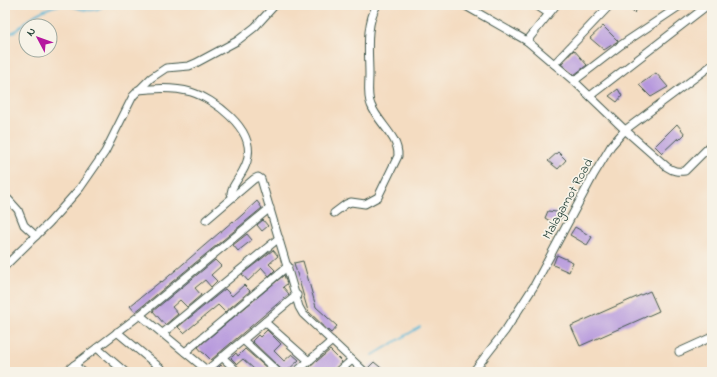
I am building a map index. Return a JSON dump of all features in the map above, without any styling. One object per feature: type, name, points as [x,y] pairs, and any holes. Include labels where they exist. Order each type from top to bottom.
[{"type":"street","points":[[5,266],[67,204],[92,172],[105,152],[130,102],[138,90],[160,70],[171,66],[188,66],[196,63],[237,41],[254,27],[275,5]]},
{"type":"street","points":[[334,213],[351,202],[365,204],[378,197],[398,156],[396,144],[376,116],[369,98],[371,19],[377,5]]},
{"type":"street","points":[[464,5],[527,40],[574,81],[625,130],[667,167],[679,172],[684,172],[712,144]]},
{"type":"street","points":[[536,5],[548,13]]},
{"type":"street","points":[[527,40],[556,5]]},
{"type":"street","points":[[554,64],[610,5]]},
{"type":"street","points":[[574,81],[621,45],[681,5]]},
{"type":"street","points":[[590,96],[708,5]]},
{"type":"street","name":"Malagamot Road","points":[[473,372],[505,331],[534,286],[593,176],[611,146],[625,130],[712,65]]},
{"type":"street","points":[[138,90],[159,89],[194,93],[224,111],[241,128],[248,144],[249,155],[247,163],[232,189],[231,193],[233,197]]},
{"type":"street","points":[[206,220],[258,177],[262,180],[299,307],[303,314],[365,372]]},
{"type":"street","points":[[8,199],[18,210],[24,225],[36,236]]},
{"type":"street","points":[[65,372],[140,314],[270,208]]},
{"type":"street","points":[[163,333],[279,238]]},
{"type":"street","points":[[185,352],[288,266]]},
{"type":"street","points":[[140,314],[208,371],[222,357],[297,296]]},
{"type":"street","points":[[265,322],[309,361]]},
{"type":"street","points":[[117,332],[165,372]]},
{"type":"street","points":[[679,352],[712,337]]},
{"type":"street","points":[[243,340],[278,372]]},
{"type":"street","points":[[296,372],[332,341]]},
{"type":"street","points":[[97,348],[125,372]]},
{"type":"street","points":[[222,357],[238,372]]},
{"type":"street","points":[[338,372],[352,360]]},
{"type":"street","points":[[74,365],[83,372]]},
{"type":"building","points":[[626,5],[642,5],[634,13]]},
{"type":"building","points":[[603,26],[618,41],[604,50],[590,38]]},
{"type":"building","points":[[574,50],[587,65],[574,75],[561,64]]},
{"type":"building","points":[[656,73],[668,87],[651,97],[639,85]]},
{"type":"building","points":[[618,89],[622,96],[617,102],[609,96]]},
{"type":"building","points":[[677,124],[685,134],[679,140],[678,138],[662,153],[655,146]]},
{"type":"building","points":[[558,152],[566,160],[558,169],[548,161]]},
{"type":"building","points":[[257,201],[262,208],[135,312],[130,306],[161,281],[162,282]]},
{"type":"building","points":[[548,211],[564,215],[556,225],[545,218]]},
{"type":"building","points":[[263,220],[268,226],[262,231],[257,225]]},
{"type":"building","points":[[575,227],[592,237],[587,245],[570,235]]},
{"type":"building","points":[[247,234],[252,240],[238,251],[233,245]]},
{"type":"building","points":[[273,250],[278,256],[269,264],[275,270],[269,276],[262,268],[248,281],[242,274]]},
{"type":"building","points":[[557,255],[573,262],[569,272],[553,265]]},
{"type":"building","points":[[215,260],[221,266],[211,275],[217,281],[211,287],[205,280],[195,288],[201,295],[187,307],[180,300],[172,307],[178,314],[165,325],[153,311]]},
{"type":"building","points":[[303,261],[316,307],[337,326],[331,333],[308,311],[294,263]]},
{"type":"building","points":[[284,275],[287,284],[283,287],[289,294],[211,360],[203,353],[198,347]]},
{"type":"building","points":[[244,285],[250,291],[225,312],[218,305],[184,333],[178,327],[225,289],[232,296]]},
{"type":"building","points":[[650,291],[659,311],[580,346],[571,326]]},
{"type":"building","points":[[267,330],[281,344],[274,351],[284,361],[292,354],[299,360],[286,372],[284,372],[252,341],[258,335],[260,337]]},
{"type":"building","points":[[245,349],[268,369],[265,372],[251,372],[254,369],[243,359],[237,364],[231,358],[236,353],[238,356]]},
{"type":"building","points":[[330,350],[342,362],[331,372],[304,372]]},
{"type":"building","points":[[374,362],[386,372],[372,372],[368,368]]},
{"type":"building","points":[[221,365],[228,372],[214,372]]},
{"type":"waterway","points":[[5,34],[12,33],[35,15],[55,6],[65,5],[93,10],[99,9],[105,5]]},
{"type":"waterway","points":[[373,355],[420,327]]}]
